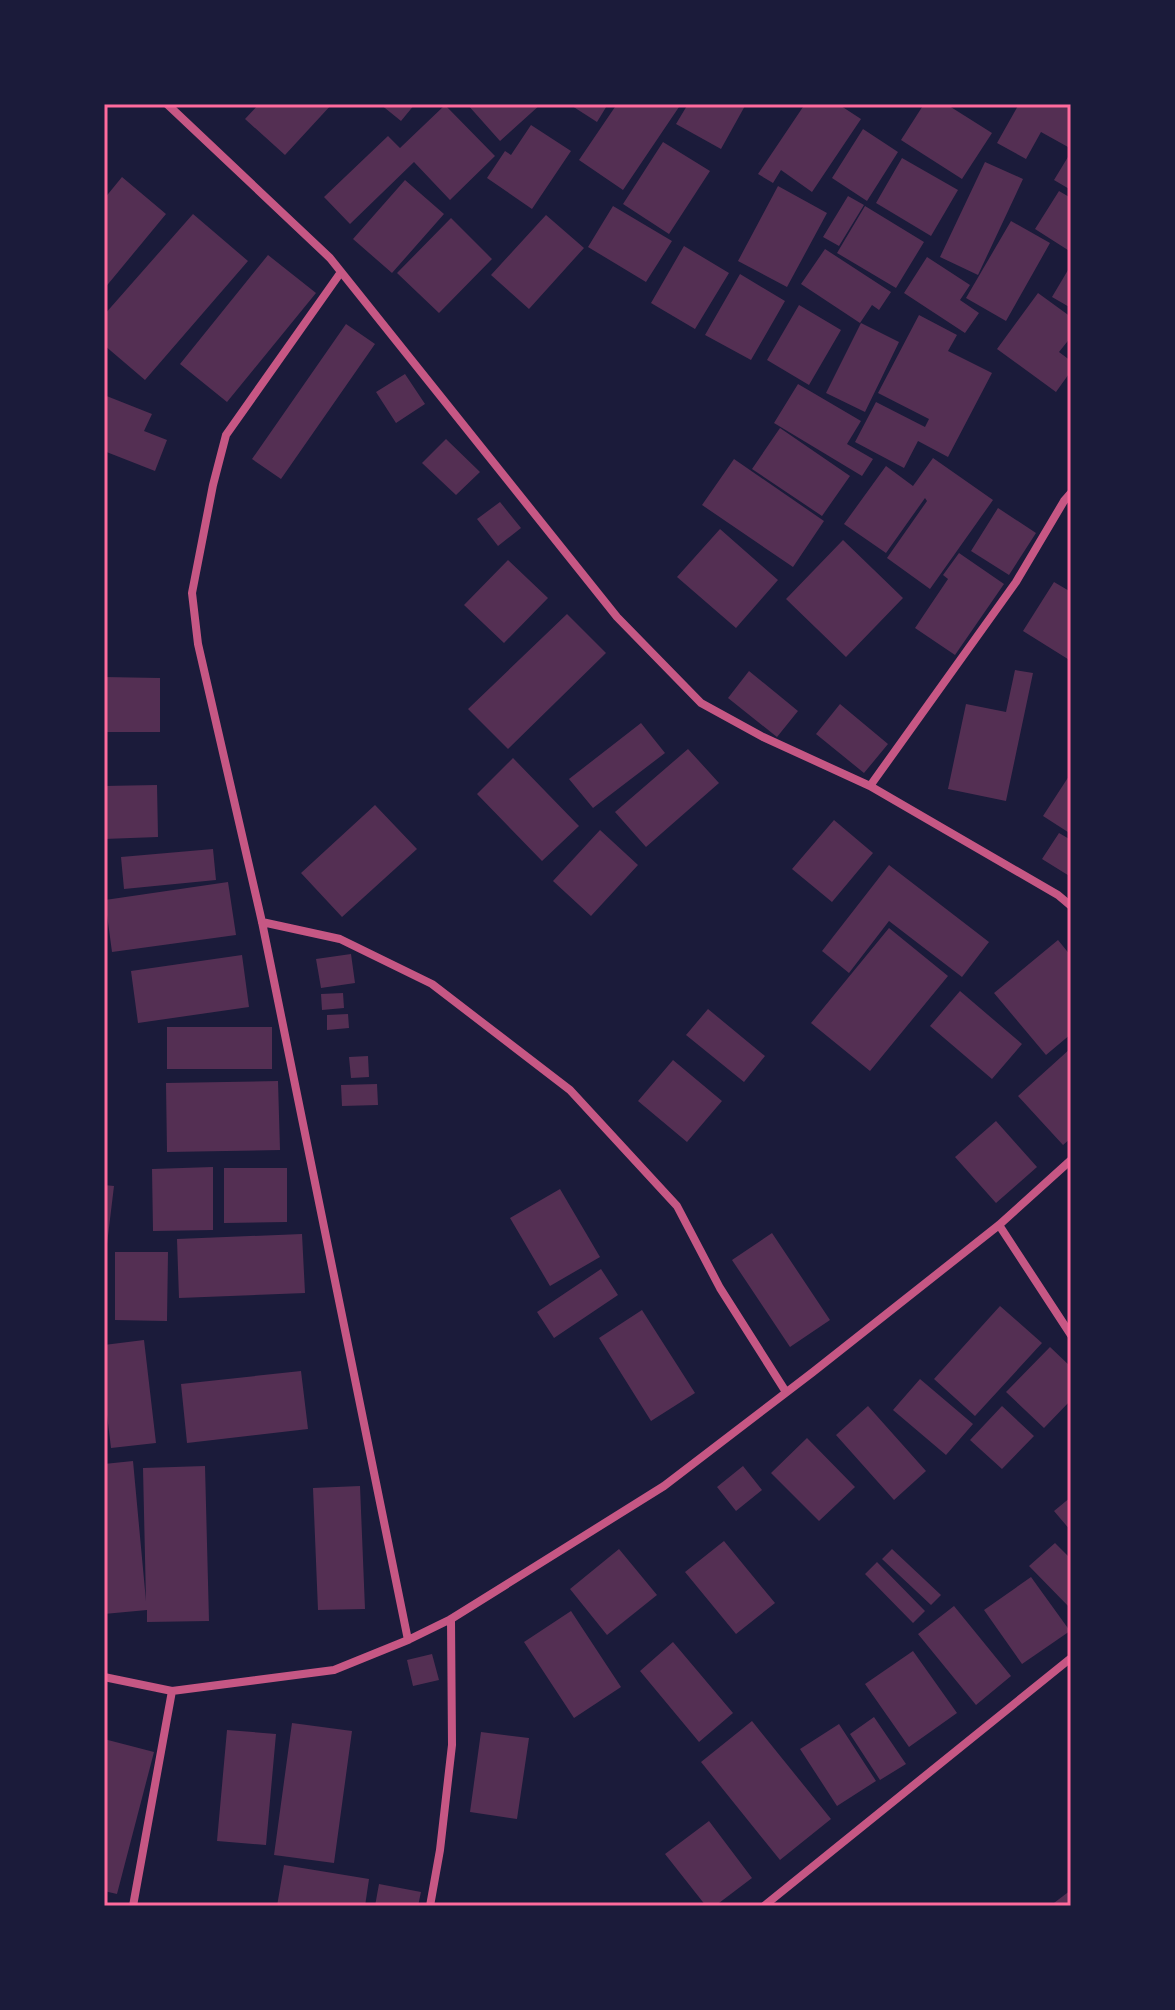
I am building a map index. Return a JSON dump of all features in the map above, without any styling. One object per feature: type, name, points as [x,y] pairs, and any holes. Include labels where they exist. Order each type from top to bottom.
[{"type":"street","points":[[167,104],[319,247],[617,617],[701,703],[763,737],[870,786],[1058,895],[1071,906]]},
{"type":"street","points":[[341,272],[226,435],[192,593],[198,644],[262,922],[408,1640]]},
{"type":"street","points":[[870,786],[1016,582],[1071,493]]},
{"type":"street","points":[[262,922],[340,939],[432,984],[570,1090],[677,1206],[720,1288],[786,1392]]},
{"type":"street","points":[[104,1677],[172,1691],[334,1670],[451,1619],[664,1486],[999,1225],[1071,1160]]},
{"type":"street","points":[[999,1225],[1071,1335]]},
{"type":"street","points":[[430,1906],[452,1745],[451,1619]]},
{"type":"street","points":[[764,1906],[1071,1658]]},
{"type":"street","points":[[133,1906],[172,1691]]},
{"type":"building","points":[[259,104],[332,104],[285,155],[245,119]]},
{"type":"building","points":[[380,104],[415,104],[401,121]]},
{"type":"building","points":[[467,104],[541,104],[500,141]]},
{"type":"building","points":[[569,104],[608,104],[597,122]]},
{"type":"building","points":[[617,104],[681,104],[623,190],[579,160]]},
{"type":"building","points":[[688,104],[746,104],[721,149],[676,124]]},
{"type":"building","points":[[805,104],[838,104],[861,119],[812,192],[781,170],[773,183],[758,174]]},
{"type":"building","points":[[924,104],[946,104],[992,133],[962,179],[901,140]]},
{"type":"building","points":[[1019,104],[1071,104],[1071,141],[1068,147],[1041,132],[1026,159],[997,143]]},
{"type":"building","points":[[445,105],[495,156],[450,200],[414,162],[350,224],[324,197],[388,136],[400,148]]},
{"type":"building","points":[[531,125],[571,151],[532,209],[487,178],[505,151],[511,155]]},
{"type":"building","points":[[863,129],[898,152],[867,201],[832,178]]},
{"type":"building","points":[[663,142],[710,171],[669,234],[623,204]]},
{"type":"building","points":[[1071,152],[1071,190],[1054,180]]},
{"type":"building","points":[[902,158],[958,190],[931,236],[876,203]]},
{"type":"building","points":[[985,162],[1023,179],[978,275],[940,257]]},
{"type":"building","points":[[122,177],[166,214],[104,289],[104,199]]},
{"type":"building","points":[[405,180],[444,214],[392,273],[353,239]]},
{"type":"building","points":[[778,186],[827,213],[787,287],[738,261]]},
{"type":"building","points":[[1059,191],[1071,198],[1071,252],[1035,229]]},
{"type":"building","points":[[848,196],[864,205],[839,246],[823,237]]},
{"type":"building","points":[[613,206],[672,241],[646,282],[588,247]]},
{"type":"building","points":[[865,206],[924,242],[896,288],[837,253]]},
{"type":"building","points":[[193,214],[248,261],[145,380],[104,345],[104,315]]},
{"type":"building","points":[[546,215],[584,248],[529,309],[491,275]]},
{"type":"building","points":[[451,218],[492,259],[439,313],[397,273]]},
{"type":"building","points":[[1011,221],[1050,243],[1006,321],[966,298]]},
{"type":"building","points":[[684,246],[729,273],[695,329],[651,303]]},
{"type":"building","points":[[825,249],[891,292],[879,310],[872,305],[860,323],[801,284]]},
{"type":"building","points":[[268,255],[316,293],[227,402],[180,364]]},
{"type":"building","points":[[927,257],[970,285],[960,300],[979,313],[965,333],[904,293]]},
{"type":"building","points":[[1071,265],[1071,308],[1052,297]]},
{"type":"building","points":[[740,274],[785,301],[751,360],[705,335]]},
{"type":"building","points":[[1038,293],[1071,317],[1071,337],[1059,352],[1071,361],[1071,371],[1056,392],[997,349]]},
{"type":"building","points":[[799,305],[841,330],[809,385],[767,360]]},
{"type":"building","points":[[919,315],[957,335],[948,351],[992,373],[948,457],[918,441],[904,468],[855,442],[876,402],[925,427],[929,419],[878,393]]},
{"type":"building","points":[[861,323],[899,342],[865,412],[826,393]]},
{"type":"building","points":[[346,324],[375,344],[281,479],[252,459]]},
{"type":"building","points":[[405,374],[425,404],[396,423],[376,392]]},
{"type":"building","points":[[798,384],[861,421],[847,444],[873,459],[862,476],[774,423]]},
{"type":"building","points":[[104,395],[152,414],[144,431],[167,440],[155,471],[104,451]]},
{"type":"building","points":[[780,428],[850,476],[822,516],[752,469]]},
{"type":"building","points":[[446,439],[480,472],[456,495],[422,463]]},
{"type":"building","points":[[933,458],[993,500],[930,589],[887,558],[927,501],[925,498],[886,553],[844,524],[886,466],[913,486]]},
{"type":"building","points":[[734,459],[824,521],[793,567],[702,505]]},
{"type":"building","points":[[500,502],[521,528],[498,546],[477,519]]},
{"type":"building","points":[[998,508],[1036,533],[1009,575],[971,551]]},
{"type":"building","points":[[720,529],[778,580],[736,628],[677,577]]},
{"type":"building","points":[[843,540],[903,598],[846,657],[786,599]]},
{"type":"building","points":[[959,553],[1004,584],[955,655],[915,628],[948,579],[943,575]]},
{"type":"building","points":[[508,560],[548,598],[504,643],[464,605]]},
{"type":"building","points":[[1054,582],[1071,592],[1071,661],[1023,631]]},
{"type":"building","points":[[567,614],[606,653],[508,749],[468,709]]},
{"type":"building","points":[[1015,670],[1033,673],[1006,801],[948,789],[966,704],[1006,712]]},
{"type":"building","points":[[749,671],[798,711],[777,737],[728,698]]},
{"type":"building","points":[[104,677],[160,678],[160,732],[104,732]]},
{"type":"building","points":[[840,704],[888,744],[864,773],[816,734]]},
{"type":"building","points":[[641,723],[665,753],[593,808],[569,779]]},
{"type":"building","points":[[688,749],[719,783],[646,847],[615,812]]},
{"type":"building","points":[[513,758],[579,826],[542,861],[477,794]]},
{"type":"building","points":[[1071,773],[1071,834],[1043,816]]},
{"type":"building","points":[[157,785],[158,837],[104,839],[104,786]]},
{"type":"building","points":[[375,805],[417,849],[342,917],[301,873]]},
{"type":"building","points":[[834,820],[873,853],[832,902],[792,869]]},
{"type":"building","points":[[600,830],[638,865],[591,916],[553,881]]},
{"type":"building","points":[[1059,833],[1071,840],[1071,877],[1042,859]]},
{"type":"building","points":[[213,849],[216,880],[124,889],[121,857]]},
{"type":"building","points":[[889,865],[989,942],[962,977],[889,921],[849,973],[822,951]]},
{"type":"building","points":[[228,882],[236,935],[112,952],[105,900]]},
{"type":"building","points":[[889,928],[948,976],[870,1071],[811,1023]]},
{"type":"building","points":[[1058,940],[1071,956],[1071,1034],[1046,1055],[994,993]]},
{"type":"building","points":[[351,954],[355,983],[321,988],[316,959]]},
{"type":"building","points":[[242,955],[249,1007],[138,1023],[131,971]]},
{"type":"building","points":[[960,991],[1022,1044],[992,1079],[930,1026]]},
{"type":"building","points":[[343,993],[344,1008],[322,1010],[321,994]]},
{"type":"building","points":[[708,1009],[765,1056],[744,1082],[686,1035]]},
{"type":"building","points":[[348,1014],[349,1028],[327,1030],[327,1015]]},
{"type":"building","points":[[167,1027],[272,1027],[272,1069],[167,1069]]},
{"type":"building","points":[[1071,1048],[1071,1138],[1063,1145],[1018,1096]]},
{"type":"building","points":[[368,1056],[369,1077],[351,1078],[349,1057]]},
{"type":"building","points":[[673,1060],[722,1101],[687,1142],[638,1101]]},
{"type":"building","points":[[278,1081],[280,1150],[167,1152],[166,1083]]},
{"type":"building","points":[[377,1084],[378,1105],[342,1106],[341,1085]]},
{"type":"building","points":[[996,1121],[1037,1167],[996,1203],[955,1157]]},
{"type":"building","points":[[213,1167],[213,1230],[153,1231],[152,1169]]},
{"type":"building","points":[[224,1168],[287,1168],[287,1222],[224,1223]]},
{"type":"building","points":[[104,1185],[114,1186],[107,1244],[104,1244]]},
{"type":"building","points":[[560,1189],[600,1257],[550,1286],[510,1218]]},
{"type":"building","points":[[772,1233],[830,1320],[790,1347],[732,1260]]},
{"type":"building","points":[[302,1234],[305,1293],[179,1298],[177,1239]]},
{"type":"building","points":[[115,1252],[168,1252],[167,1321],[115,1320]]},
{"type":"building","points":[[601,1269],[618,1295],[554,1338],[537,1312]]},
{"type":"building","points":[[1000,1306],[1042,1343],[975,1416],[934,1379]]},
{"type":"building","points":[[642,1310],[695,1393],[651,1421],[599,1338]]},
{"type":"building","points":[[144,1340],[156,1443],[111,1448],[104,1390],[104,1345]]},
{"type":"building","points":[[1050,1347],[1071,1367],[1071,1400],[1044,1428],[1006,1392]]},
{"type":"building","points":[[301,1371],[308,1429],[187,1443],[181,1384]]},
{"type":"building","points":[[920,1379],[973,1424],[946,1455],[893,1410]]},
{"type":"building","points":[[868,1406],[926,1471],[894,1500],[836,1435]]},
{"type":"building","points":[[1002,1406],[1034,1436],[1002,1469],[970,1440]]},
{"type":"building","points":[[807,1438],[855,1487],[819,1521],[771,1473]]},
{"type":"building","points":[[133,1461],[146,1601],[143,1468],[205,1466],[209,1621],[147,1622],[147,1610],[104,1614],[104,1464]]},
{"type":"building","points":[[743,1466],[762,1490],[736,1511],[717,1487]]},
{"type":"building","points":[[360,1486],[365,1609],[318,1610],[313,1488]]},
{"type":"building","points":[[1071,1497],[1071,1531],[1054,1511]]},
{"type":"building","points":[[724,1541],[775,1603],[736,1634],[685,1572]]},
{"type":"building","points":[[1055,1543],[1071,1559],[1071,1609],[1029,1566]]},
{"type":"building","points":[[619,1549],[657,1595],[607,1635],[570,1589]]},
{"type":"building","points":[[892,1549],[941,1595],[931,1605],[882,1559]]},
{"type":"building","points":[[877,1562],[925,1611],[913,1623],[865,1574]]},
{"type":"building","points":[[1031,1577],[1070,1631],[1022,1664],[984,1610]]},
{"type":"building","points":[[954,1606],[1011,1676],[976,1705],[918,1634]]},
{"type":"building","points":[[571,1611],[621,1687],[574,1718],[524,1642]]},
{"type":"building","points":[[673,1642],[733,1713],[699,1742],[640,1671]]},
{"type":"building","points":[[913,1651],[957,1713],[909,1747],[865,1684]]},
{"type":"building","points":[[432,1654],[439,1680],[413,1686],[407,1660]]},
{"type":"building","points":[[874,1717],[906,1764],[880,1780],[850,1734]]},
{"type":"building","points":[[752,1721],[831,1819],[780,1860],[701,1762]]},
{"type":"building","points":[[292,1723],[352,1731],[334,1863],[274,1855]]},
{"type":"building","points":[[839,1724],[876,1781],[837,1806],[800,1749]]},
{"type":"building","points":[[227,1730],[276,1734],[266,1845],[217,1841]]},
{"type":"building","points":[[481,1732],[529,1738],[517,1819],[470,1812]]},
{"type":"building","points":[[104,1739],[154,1752],[117,1894],[104,1891]]},
{"type":"building","points":[[709,1821],[752,1878],[715,1906],[706,1906],[665,1854]]},
{"type":"building","points":[[284,1865],[369,1879],[365,1906],[277,1906]]},
{"type":"building","points":[[379,1884],[421,1892],[418,1906],[375,1906]]},
{"type":"building","points":[[1071,1890],[1071,1906],[1050,1906]]}]
